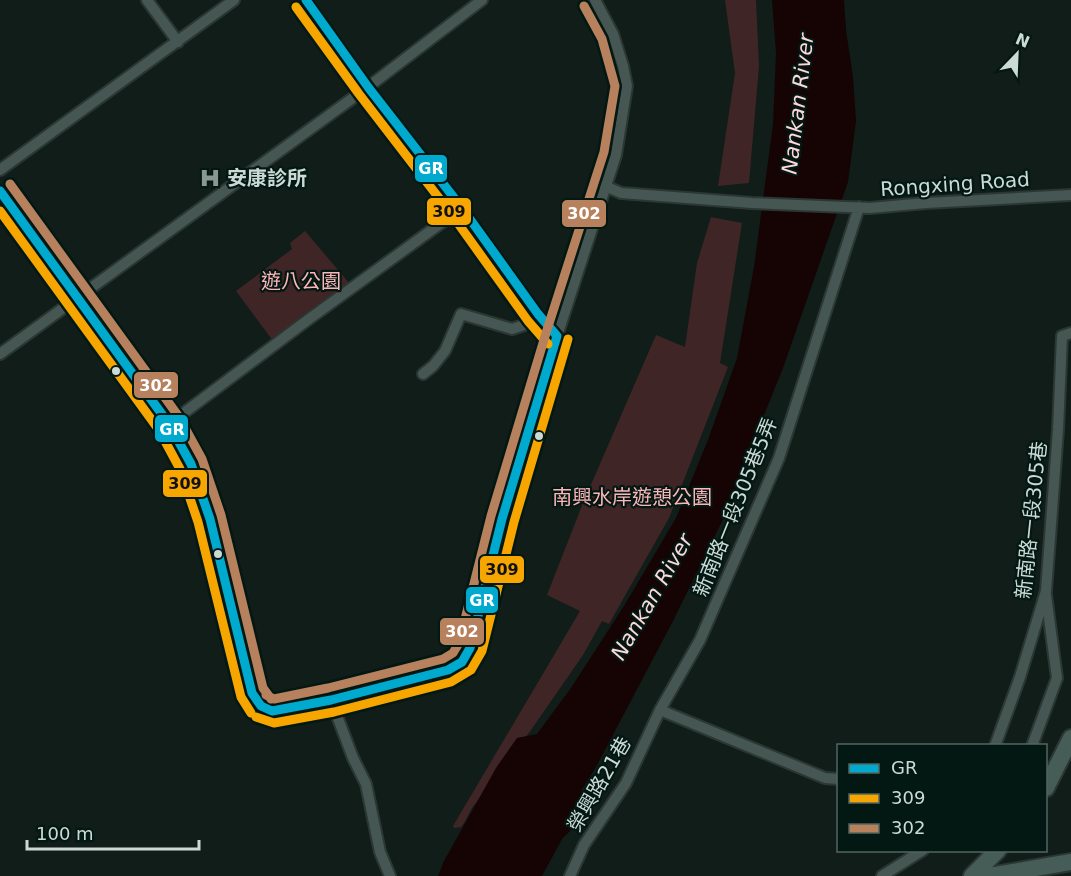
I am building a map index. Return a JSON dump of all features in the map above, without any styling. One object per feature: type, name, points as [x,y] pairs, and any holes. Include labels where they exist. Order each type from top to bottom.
[{"type":"highway","points":[[1047,786],[1071,738]]},
{"type":"highway","points":[[972,876],[996,852]]},
{"type":"highway","points":[[989,876],[1071,862]]},
{"type":"street","points":[[147,0],[178,42]]},
{"type":"street","points":[[0,170],[234,0]]},
{"type":"street","points":[[306,0],[368,87],[462,208],[538,314],[557,336]]},
{"type":"street","points":[[0,354],[368,87],[482,0]]},
{"type":"street","points":[[0,191],[169,424],[191,464],[210,519],[252,693],[261,706],[272,711],[331,700],[448,670],[462,662],[470,648],[502,519],[557,336],[616,155],[627,86],[613,34],[595,0]]},
{"type":"street","name":"Rongxing Road","points":[[605,186],[621,193],[859,207],[1071,195]]},
{"type":"street","name":"新南路一段305巷5弄","points":[[660,710],[700,640],[779,459],[859,207]]},
{"type":"street","points":[[169,424],[462,208]]},
{"type":"street","points":[[423,374],[445,351],[461,314],[512,329],[524,325],[538,314]]},
{"type":"street","name":"新南路一段305巷","points":[[996,744],[1020,677],[1046,591],[1058,430],[1062,336],[1071,333]]},
{"type":"street","points":[[1033,744],[1057,678],[1046,591]]},
{"type":"street","points":[[331,700],[353,758],[366,784],[380,852],[390,876]]},
{"type":"street","points":[[660,710],[825,778],[837,779]]},
{"type":"street","name":"榮興路21巷","points":[[570,876],[584,845],[626,783],[660,710]]},
{"type":"street","points":[[882,876],[920,852]]},
{"type":"green space","points":[[725,0],[756,0],[759,66],[749,183],[718,186],[735,73]]},
{"type":"green space","name":"南興水岸遊憩公園","points":[[711,217],[742,223],[720,363],[728,367],[669,518],[609,624],[602,621],[583,655],[531,730],[472,808],[461,827],[454,828],[453,826],[580,611],[547,595],[583,503],[656,335],[685,347],[697,263]]},
{"type":"green space","name":"遊八公園","points":[[305,231],[350,284],[273,341],[236,291],[292,249],[290,243]]},
{"type":"water","name":"Nankan River","points":[[772,0],[844,0],[856,121],[848,182],[783,368],[734,497],[673,621],[581,791],[590,801],[577,824],[562,839],[542,876],[438,876],[444,861],[496,768],[517,738],[537,734],[571,688],[624,606],[676,518],[708,440],[737,358],[754,267],[773,124],[776,53]]},
{"type":"transit line","name":"GR","points":[[306,0],[368,87],[462,208],[538,314],[557,336]]},
{"type":"transit line","name":"302","points":[[266,695],[274,699],[443,659],[453,653],[459,643],[491,516],[604,152],[615,86],[602,39],[584,6]]},
{"type":"transit line","name":"309","points":[[296,7],[359,94],[452,215],[528,321],[548,344]]},
{"type":"transit line","name":"302","points":[[10,184],[179,417],[202,459],[221,515],[263,688],[271,699]]},
{"type":"transit line","name":"GR","points":[[0,191],[169,424],[191,464],[210,519],[252,693],[261,706]]},
{"type":"transit line","name":"309","points":[[0,211],[159,430],[180,469],[198,522],[241,697],[251,713]]},
{"type":"transit line","name":"GR","points":[[261,706],[272,711],[331,700],[448,670],[462,662],[470,648],[502,519],[557,336]]},
{"type":"transit line","name":"309","points":[[256,717],[274,723],[334,712],[451,682],[471,670],[482,651],[514,522],[568,339]]},
{"type":"place","name":"安康診所","points":[[210,178]]}]
